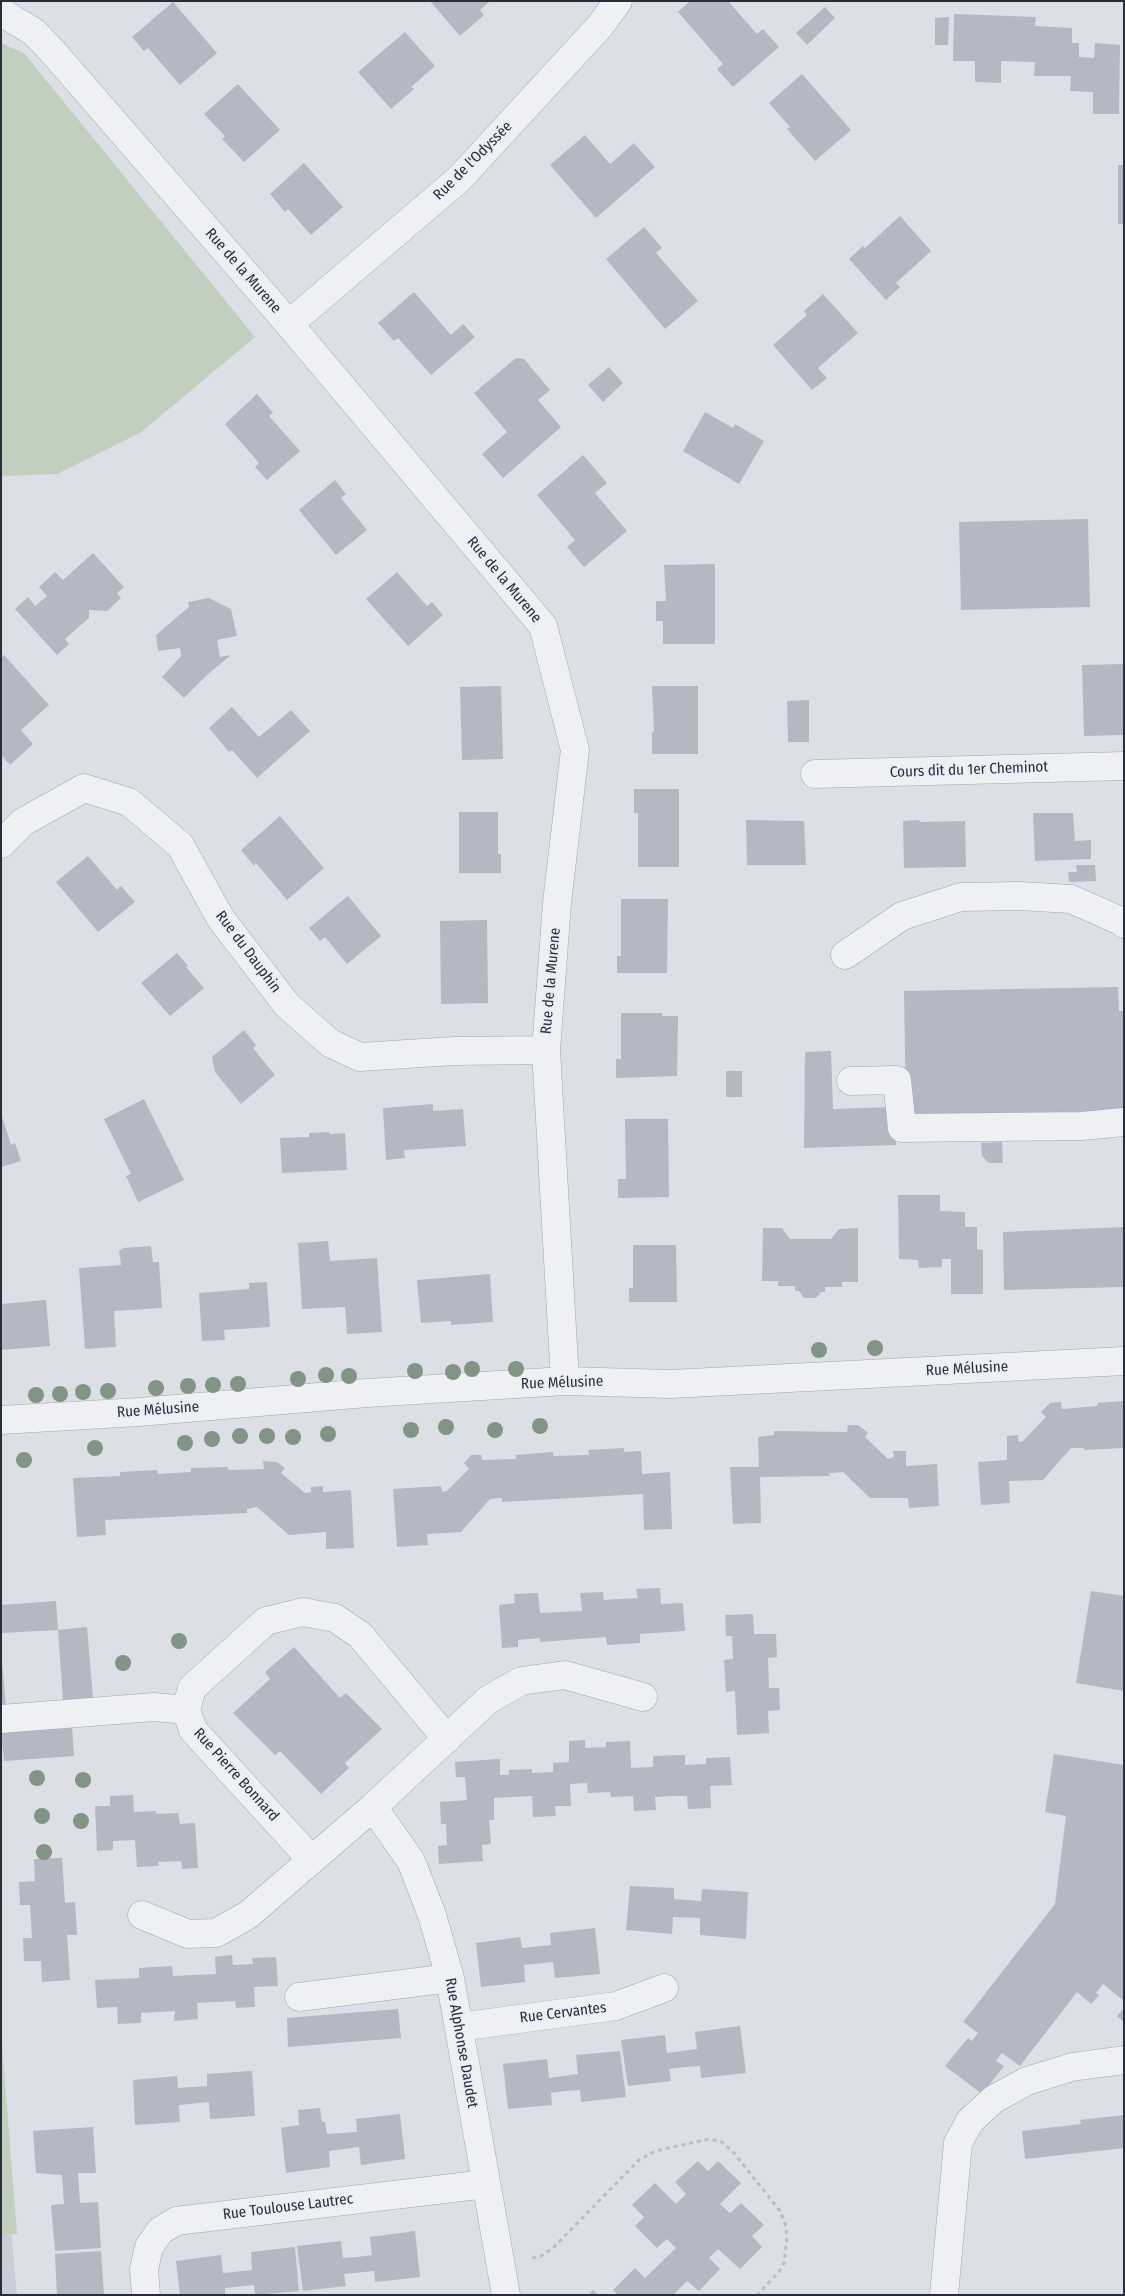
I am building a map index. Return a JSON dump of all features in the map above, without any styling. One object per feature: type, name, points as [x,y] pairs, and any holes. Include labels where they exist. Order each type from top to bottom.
[{"type":"street","name":"Rue de l'Odyssée","points":[[289,324],[459,179],[600,26],[618,1]]},
{"type":"street","name":"Rue de la Murene","points":[[1,12],[34,32],[54,52],[289,324],[543,626],[575,750],[558,903],[546,1050],[565,1381]]},
{"type":"street","name":"Cours dit du 1er Cheminot","points":[[815,774],[1124,766]]},
{"type":"street","name":"Rue du Dauphin","points":[[1,844],[23,822],[84,788],[128,802],[180,845],[221,920],[287,1005],[330,1043],[360,1057],[454,1051],[546,1050]]},
{"type":"street","points":[[845,955],[902,916],[961,897],[1020,896],[1071,899],[1124,924]]},
{"type":"street","points":[[851,1081],[897,1080],[902,1128],[1082,1126],[1124,1122]]},
{"type":"street","name":"Rue Mélusine","points":[[1,1420],[139,1412],[366,1393],[565,1381],[671,1384],[1124,1361]]},
{"type":"street","name":"Rue Pierre Bonnard","points":[[311,1859],[193,1730],[186,1710],[192,1688],[266,1621],[303,1612],[335,1618],[360,1635],[447,1739]]},
{"type":"street","points":[[142,1915],[188,1934],[216,1933],[248,1916],[372,1807],[488,1700],[521,1681],[565,1675],[643,1697]]},
{"type":"street","points":[[1,1720],[154,1708],[186,1710]]},
{"type":"street","name":"Rue Alphonse Daudet","points":[[372,1807],[411,1861],[432,1915],[450,1978],[506,2295]]},
{"type":"street","points":[[299,1997],[450,1978]]},
{"type":"street","name":"Rue Cervantes","points":[[459,2027],[616,2006],[664,1988]]},
{"type":"street","points":[[944,2295],[958,2143],[970,2121],[994,2098],[1027,2081],[1072,2068],[1124,2060]]},
{"type":"street","name":"Rue Toulouse Lautrec","points":[[146,2295],[144,2269],[149,2247],[160,2230],[176,2221],[486,2184]]},
{"type":"path","points":[[501,2265],[541,2256],[552,2248],[639,2160],[655,2150],[709,2139],[722,2142],[734,2153],[780,2211],[785,2223],[788,2237],[784,2263],[757,2295]]},
{"type":"shaded area","points":[[1,2118],[17,2295],[1,2295]]},
{"type":"green space","points":[[1,43],[24,53],[255,337],[140,433],[57,474],[1,476]]},
{"type":"green space","points":[[1,2032],[17,2234],[1,2235]]},
{"type":"building","points":[[430,1],[490,1],[480,10],[484,15],[460,36]]},
{"type":"building","points":[[690,1],[728,1],[757,34],[763,29],[779,47],[733,87],[717,69],[723,64],[678,12]]},
{"type":"building","points":[[173,2],[217,53],[180,85],[148,48],[144,51],[132,37]]},
{"type":"building","points":[[825,7],[835,18],[807,45],[796,33]]},
{"type":"building","points":[[954,14],[1036,17],[1035,26],[1072,28],[1072,43],[1079,43],[1079,57],[1094,58],[1095,43],[1120,45],[1119,114],[1093,114],[1093,92],[1070,91],[1071,76],[1034,76],[1035,62],[1001,61],[1001,83],[975,82],[975,61],[953,61]]},
{"type":"building","points":[[949,17],[948,45],[935,45],[935,18]]},
{"type":"building","points":[[405,32],[435,66],[411,87],[414,89],[391,109],[358,72]]},
{"type":"building","points":[[802,74],[851,130],[815,161],[787,129],[790,127],[769,103]]},
{"type":"building","points":[[238,84],[280,130],[244,162],[222,139],[225,136],[204,114]]},
{"type":"building","points":[[585,135],[610,164],[634,143],[655,167],[596,218],[550,165]]},
{"type":"building","points":[[304,163],[343,207],[311,235],[288,209],[285,212],[270,194]]},
{"type":"building","points":[[1118,165],[1124,165],[1124,224],[1118,224]]},
{"type":"building","points":[[900,216],[931,251],[896,283],[900,287],[886,300],[849,259],[863,246],[865,248]]},
{"type":"building","points":[[644,227],[662,248],[656,253],[698,301],[665,329],[606,259]]},
{"type":"building","points":[[414,292],[451,335],[463,324],[475,337],[431,375],[398,338],[394,341],[378,323]]},
{"type":"building","points":[[823,294],[858,333],[818,368],[827,378],[812,390],[773,345],[807,315],[804,311]]},
{"type":"building","points":[[516,358],[524,359],[550,390],[538,400],[561,427],[503,478],[482,454],[507,432],[474,393]]},
{"type":"building","points":[[609,367],[623,383],[603,402],[588,385]]},
{"type":"building","points":[[257,394],[273,413],[269,416],[300,451],[267,480],[255,467],[259,463],[225,424]]},
{"type":"building","points":[[705,412],[733,428],[735,424],[764,441],[739,484],[683,451]]},
{"type":"building","points":[[583,455],[607,483],[595,493],[627,531],[584,567],[567,547],[575,540],[537,495]]},
{"type":"building","points":[[335,480],[346,494],[341,498],[367,530],[336,555],[299,510]]},
{"type":"building","points":[[1088,519],[1090,607],[961,610],[959,522]]},
{"type":"building","points":[[93,553],[124,587],[117,593],[121,598],[107,611],[89,610],[89,618],[65,639],[69,644],[57,655],[15,609],[28,597],[35,606],[47,596],[39,587],[55,572],[63,580]]},
{"type":"building","points":[[715,564],[715,644],[663,644],[663,621],[656,621],[656,601],[666,601],[664,565]]},
{"type":"building","points":[[397,572],[427,606],[432,602],[443,615],[408,646],[366,599]]},
{"type":"building","points":[[209,598],[231,609],[237,636],[217,640],[220,657],[231,655],[184,698],[162,677],[181,656],[180,648],[158,651],[156,635],[189,607],[188,602]]},
{"type":"building","points":[[4,655],[49,705],[21,730],[33,744],[10,765],[1,755],[1,658]]},
{"type":"building","points":[[1124,664],[1124,735],[1084,736],[1082,665]]},
{"type":"building","points":[[501,686],[503,759],[462,760],[460,687]]},
{"type":"building","points":[[652,686],[698,686],[698,754],[652,754],[652,731],[654,732]]},
{"type":"building","points":[[809,700],[809,742],[788,742],[787,701]]},
{"type":"building","points":[[232,707],[259,737],[291,710],[310,731],[257,778],[232,750],[229,752],[209,728]]},
{"type":"building","points":[[634,789],[679,789],[679,867],[638,867],[638,813],[634,813]]},
{"type":"building","points":[[459,812],[498,812],[498,854],[501,854],[501,873],[459,873]]},
{"type":"building","points":[[1033,813],[1073,813],[1075,841],[1091,840],[1091,859],[1035,861]]},
{"type":"building","points":[[280,816],[324,868],[287,900],[256,863],[254,866],[241,850]]},
{"type":"building","points":[[746,820],[804,821],[806,865],[747,865]]},
{"type":"building","points":[[919,820],[920,822],[965,821],[966,867],[904,868],[903,821]]},
{"type":"building","points":[[88,856],[117,890],[121,886],[135,902],[98,932],[56,882]]},
{"type":"building","points":[[1076,865],[1095,865],[1096,881],[1069,882],[1068,872],[1077,872]]},
{"type":"building","points":[[348,896],[381,936],[347,964],[325,937],[320,941],[309,928]]},
{"type":"building","points":[[621,899],[668,899],[667,973],[617,973],[617,956],[621,956]]},
{"type":"building","points":[[487,920],[488,1003],[441,1004],[440,921]]},
{"type":"building","points":[[177,953],[204,988],[170,1016],[141,983]]},
{"type":"building","points":[[1118,987],[1119,1011],[1124,1011],[1124,1112],[906,1115],[904,991]]},
{"type":"building","points":[[621,1013],[662,1013],[662,1016],[678,1016],[677,1076],[616,1078],[616,1059],[621,1059]]},
{"type":"building","points":[[244,1030],[256,1045],[253,1048],[275,1075],[241,1104],[215,1072],[212,1057]]},
{"type":"building","points":[[831,1051],[833,1109],[894,1107],[896,1145],[804,1148],[805,1052]]},
{"type":"building","points":[[726,1071],[742,1071],[742,1097],[726,1097]]},
{"type":"building","points":[[144,1099],[184,1180],[138,1202],[126,1176],[131,1174],[104,1119]]},
{"type":"building","points":[[433,1104],[433,1111],[463,1109],[466,1146],[404,1150],[405,1158],[386,1160],[383,1108]]},
{"type":"building","points":[[2,1116],[11,1145],[15,1143],[21,1161],[1,1167]]},
{"type":"building","points":[[625,1119],[668,1119],[669,1197],[618,1198],[618,1179],[626,1179]]},
{"type":"building","points":[[329,1132],[330,1134],[345,1133],[347,1170],[282,1173],[280,1138],[309,1137],[309,1133]]},
{"type":"building","points":[[1002,1142],[1003,1163],[989,1163],[982,1156],[981,1143]]},
{"type":"building","points":[[898,1195],[940,1195],[940,1211],[965,1212],[965,1227],[977,1227],[977,1249],[983,1250],[983,1294],[951,1294],[951,1259],[942,1259],[942,1267],[919,1268],[918,1260],[899,1259]]},
{"type":"building","points":[[1124,1227],[1124,1287],[1004,1290],[1003,1232]]},
{"type":"building","points":[[763,1228],[782,1228],[790,1239],[831,1239],[839,1229],[858,1228],[858,1282],[842,1282],[842,1287],[825,1287],[825,1292],[821,1292],[816,1298],[804,1298],[799,1291],[795,1291],[795,1286],[778,1286],[778,1281],[762,1281]]},
{"type":"building","points":[[328,1241],[330,1261],[377,1258],[382,1332],[347,1334],[345,1307],[302,1309],[298,1243]]},
{"type":"building","points":[[633,1245],[676,1245],[677,1302],[629,1302],[629,1288],[633,1288]]},
{"type":"building","points":[[151,1246],[153,1262],[159,1262],[162,1308],[114,1311],[116,1347],[85,1349],[79,1268],[121,1265],[119,1251],[123,1248]]},
{"type":"building","points":[[490,1274],[493,1322],[451,1325],[451,1321],[421,1323],[417,1280]]},
{"type":"building","points":[[267,1282],[270,1327],[224,1330],[225,1340],[202,1341],[199,1293],[249,1289],[249,1283]]},
{"type":"building","points":[[46,1300],[50,1346],[1,1350],[1,1304]]},
{"type":"building","points":[[1124,1401],[1124,1448],[1084,1450],[1084,1448],[1071,1448],[1043,1480],[1009,1481],[1010,1503],[981,1505],[978,1462],[1007,1460],[1007,1436],[1018,1435],[1019,1442],[1023,1441],[1046,1417],[1041,1412],[1050,1403],[1061,1402],[1062,1409],[1097,1406],[1098,1403]]},
{"type":"building","points":[[848,1425],[858,1425],[868,1433],[865,1437],[888,1459],[894,1457],[893,1451],[906,1451],[906,1466],[937,1464],[939,1506],[909,1508],[908,1498],[870,1498],[843,1472],[829,1473],[830,1476],[760,1477],[761,1523],[733,1524],[730,1467],[759,1467],[758,1437],[774,1435],[774,1431],[847,1432]]},
{"type":"building","points":[[624,1448],[624,1452],[641,1451],[642,1474],[670,1472],[672,1529],[644,1530],[643,1494],[502,1502],[502,1498],[490,1499],[461,1532],[427,1534],[428,1545],[397,1547],[393,1489],[441,1486],[442,1492],[447,1491],[469,1469],[464,1463],[471,1455],[481,1455],[482,1460],[516,1459],[516,1455],[553,1452],[553,1456],[589,1455],[588,1450]]},
{"type":"building","points":[[263,1461],[277,1462],[285,1468],[281,1473],[305,1493],[311,1492],[311,1487],[323,1486],[323,1492],[351,1490],[354,1548],[326,1549],[326,1532],[289,1535],[257,1507],[247,1509],[247,1513],[105,1520],[106,1535],[77,1537],[73,1478],[120,1476],[120,1472],[157,1470],[158,1474],[191,1472],[191,1468],[228,1467],[228,1470],[264,1469]]},
{"type":"building","points":[[660,1588],[661,1604],[683,1603],[685,1631],[640,1634],[640,1643],[607,1645],[606,1637],[540,1642],[540,1638],[518,1640],[518,1647],[502,1648],[499,1605],[515,1603],[514,1594],[538,1593],[540,1613],[582,1611],[580,1593],[603,1592],[604,1600],[638,1598],[636,1589]]},
{"type":"building","points":[[1091,1591],[1124,1596],[1124,1691],[1076,1683]]},
{"type":"building","points":[[56,1601],[58,1630],[1,1633],[1,1605]]},
{"type":"building","points":[[753,1614],[754,1634],[776,1634],[777,1657],[768,1658],[769,1688],[779,1688],[780,1710],[768,1711],[769,1733],[737,1735],[735,1691],[726,1692],[724,1660],[733,1659],[732,1636],[726,1636],[725,1615]]},
{"type":"building","points":[[87,1627],[93,1699],[63,1701],[58,1630]]},
{"type":"building","points":[[294,1647],[340,1698],[346,1693],[382,1729],[345,1763],[349,1768],[321,1794],[280,1751],[275,1755],[233,1713],[270,1679],[265,1672]]},
{"type":"building","points":[[1,1652],[6,1706],[1,1706]]},
{"type":"building","points":[[72,1727],[74,1756],[4,1761],[1,1732]]},
{"type":"building","points":[[585,1740],[585,1748],[606,1747],[606,1742],[630,1741],[631,1768],[653,1767],[653,1756],[685,1755],[685,1765],[706,1764],[706,1758],[730,1757],[732,1785],[710,1786],[711,1808],[688,1809],[687,1796],[671,1796],[655,1797],[656,1810],[634,1811],[633,1796],[611,1797],[610,1792],[588,1793],[587,1783],[570,1784],[571,1806],[555,1806],[556,1816],[533,1817],[532,1796],[494,1798],[494,1820],[489,1820],[491,1844],[482,1845],[483,1861],[439,1864],[438,1846],[447,1845],[446,1824],[441,1824],[440,1802],[467,1800],[465,1777],[456,1777],[455,1762],[500,1759],[500,1775],[509,1775],[509,1770],[532,1769],[532,1773],[553,1772],[553,1763],[569,1762],[569,1741]]},
{"type":"building","points":[[1054,1754],[1124,1765],[1124,2001],[1103,1984],[1096,1993],[1099,1995],[1091,2004],[1077,1992],[1020,2066],[1002,2053],[996,2061],[1004,2066],[982,2094],[945,2066],[968,2038],[972,2041],[978,2033],[963,2022],[1055,1904],[1066,1816],[1045,1812]]},
{"type":"building","points":[[133,1795],[134,1812],[178,1813],[180,1824],[195,1823],[198,1868],[182,1869],[181,1861],[158,1862],[159,1866],[137,1867],[135,1840],[113,1841],[113,1850],[97,1851],[95,1806],[110,1806],[110,1796]]},
{"type":"building","points":[[62,1858],[65,1903],[75,1902],[77,1935],[67,1935],[70,1980],[42,1982],[41,1961],[24,1961],[23,1938],[32,1938],[30,1905],[20,1905],[19,1882],[35,1881],[34,1859]]},
{"type":"building","points":[[630,1886],[674,1888],[674,1899],[701,1901],[702,1889],[748,1892],[746,1939],[700,1935],[700,1918],[673,1917],[672,1934],[626,1930]]},
{"type":"building","points":[[595,1928],[600,1974],[555,1978],[553,1962],[524,1965],[525,1982],[481,1987],[476,1943],[520,1937],[522,1948],[551,1945],[550,1933]]},
{"type":"building","points":[[232,1955],[233,1965],[253,1964],[252,1958],[276,1957],[278,1986],[254,1987],[255,2007],[236,2008],[235,2001],[197,2003],[198,2019],[174,2021],[175,2011],[141,2013],[141,2023],[118,2024],[117,2007],[97,2008],[95,1980],[139,1978],[139,1968],[172,1966],[173,1976],[216,1974],[215,1957]]},
{"type":"building","points":[[1124,2008],[1124,2022],[1117,2016]]},
{"type":"building","points":[[398,2009],[401,2038],[288,2047],[287,2018]]},
{"type":"building","points":[[740,2026],[746,2073],[701,2078],[700,2066],[685,2067],[669,2069],[671,2081],[628,2086],[621,2040],[665,2035],[667,2053],[697,2049],[695,2032]]},
{"type":"building","points":[[620,2051],[626,2097],[581,2102],[580,2090],[565,2091],[551,2093],[552,2105],[508,2109],[503,2064],[547,2059],[549,2078],[578,2074],[576,2055]]},
{"type":"building","points":[[252,2071],[255,2116],[210,2119],[209,2102],[179,2105],[180,2122],[135,2125],[133,2080],[177,2076],[178,2088],[207,2086],[207,2074]]},
{"type":"building","points":[[320,2108],[322,2122],[325,2122],[327,2134],[357,2132],[356,2119],[400,2114],[405,2159],[361,2165],[359,2147],[329,2151],[330,2167],[286,2173],[281,2128],[299,2125],[298,2110]]},
{"type":"building","points":[[1124,2115],[1124,2148],[1025,2159],[1022,2131],[1081,2124],[1080,2120]]},
{"type":"building","points":[[93,2127],[96,2173],[78,2173],[80,2203],[98,2202],[101,2248],[55,2251],[51,2205],[64,2204],[62,2175],[36,2173],[33,2131]]},
{"type":"building","points":[[698,2161],[708,2171],[718,2161],[741,2183],[720,2204],[730,2213],[741,2203],[764,2225],[752,2236],[762,2247],[740,2269],[718,2249],[709,2258],[720,2269],[699,2291],[687,2281],[673,2295],[618,2295],[613,2290],[635,2268],[645,2278],[676,2248],[667,2239],[657,2248],[635,2226],[644,2217],[632,2205],[655,2183],[676,2204],[686,2194],[675,2182]]},
{"type":"building","points":[[415,2231],[420,2277],[375,2282],[374,2271],[344,2274],[346,2286],[303,2291],[297,2246],[341,2241],[343,2258],[357,2257],[372,2255],[370,2237]]},
{"type":"building","points":[[295,2247],[299,2291],[255,2295],[254,2285],[225,2288],[225,2295],[180,2295],[176,2261],[221,2255],[223,2273],[252,2270],[251,2252]]},
{"type":"building","points":[[101,2251],[104,2295],[57,2295],[55,2254]]},
{"type":"building","points":[[593,2290],[598,2295],[588,2295]]}]
